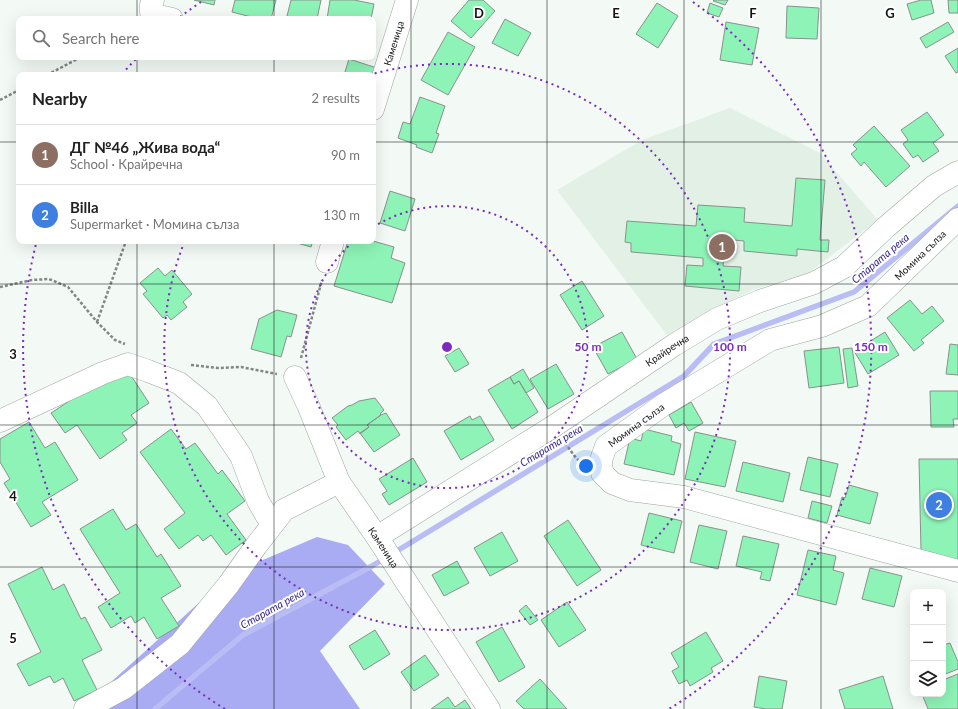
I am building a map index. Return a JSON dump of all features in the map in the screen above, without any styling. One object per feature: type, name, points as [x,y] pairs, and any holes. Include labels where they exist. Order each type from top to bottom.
[{"type":"street","name":"Каменица","points":[[376,89],[381,56],[407,0]]},
{"type":"street","points":[[152,6],[159,16]]},
{"type":"street","name":"Крайречна","points":[[377,537],[554,426],[674,345],[717,319],[760,301],[814,283],[844,267],[885,228],[934,186],[958,172]]},
{"type":"street","name":"Момина сълза","points":[[958,219],[868,306],[822,326],[770,340],[663,404],[606,446],[601,460],[602,473],[612,483],[630,490],[684,498],[958,571]]},
{"type":"street","points":[[327,262],[332,244]]},
{"type":"street","points":[[0,421],[103,372],[128,364],[179,383],[207,406],[241,456],[258,501],[272,525]]},
{"type":"street","name":"Каменица","points":[[295,377],[340,482],[489,709]]},
{"type":"street","points":[[85,709],[124,688],[180,644],[229,584],[284,510],[340,482]]},
{"type":"path","points":[[53,72],[75,60]]},
{"type":"path","points":[[0,100],[16,92]]},
{"type":"path","points":[[97,322],[125,244]]},
{"type":"path","points":[[190,365],[218,368],[241,367],[295,377],[327,262]]},
{"type":"path","points":[[0,287],[32,280],[49,279],[68,287],[97,322],[116,340],[129,345]]},
{"type":"path","points":[[564,441],[576,458]]},
{"type":"shaded area","points":[[730,108],[820,153],[878,220],[807,274],[752,290],[717,308],[669,338],[557,190],[642,140]]},
{"type":"shaded area","points":[[317,537],[348,545],[385,584],[320,651],[360,709],[81,709],[232,573]]},
{"type":"building","points":[[194,0],[215,0],[214,5]]},
{"type":"building","points":[[235,0],[276,0],[272,16],[247,16],[232,12]]},
{"type":"building","points":[[291,0],[321,0],[318,16],[287,16]]},
{"type":"building","points":[[330,0],[354,0],[374,4],[372,16],[327,16]]},
{"type":"building","points":[[469,0],[483,0],[495,11],[471,38],[451,21]]},
{"type":"building","points":[[728,0],[725,5],[713,1]]},
{"type":"building","points":[[921,0],[931,0],[934,13],[912,20],[907,4]]},
{"type":"building","points":[[948,0],[958,0],[958,13],[949,13]]},
{"type":"building","points":[[657,3],[678,16],[658,48],[636,34]]},
{"type":"building","points":[[710,3],[723,8],[719,17],[707,13]]},
{"type":"building","points":[[787,6],[819,8],[817,39],[786,38]]},
{"type":"building","points":[[505,19],[531,33],[518,56],[492,43]]},
{"type":"building","points":[[726,22],[759,28],[752,65],[720,60]]},
{"type":"building","points":[[948,22],[954,32],[926,48],[920,38]]},
{"type":"building","points":[[448,32],[475,47],[448,95],[421,80]]},
{"type":"building","points":[[958,48],[958,72],[956,73],[945,56]]},
{"type":"building","points":[[349,60],[377,68],[375,72],[345,72]]},
{"type":"building","points":[[420,97],[445,106],[436,133],[439,134],[432,153],[416,147],[417,145],[398,138],[403,122],[410,124]]},
{"type":"building","points":[[927,112],[944,135],[933,143],[939,151],[923,162],[918,155],[913,158],[903,144],[908,140],[901,130]]},
{"type":"building","points":[[874,126],[910,166],[886,187],[864,162],[861,166],[851,154],[857,149],[853,145]]},
{"type":"building","points":[[796,178],[825,180],[820,240],[829,240],[828,252],[797,249],[797,256],[744,251],[744,241],[725,239],[723,266],[741,267],[739,291],[685,286],[687,265],[703,266],[703,258],[631,252],[631,243],[625,242],[627,221],[696,226],[698,205],[745,208],[744,222],[792,226]]},
{"type":"building","points":[[390,191],[415,199],[405,231],[380,223]]},
{"type":"building","points":[[376,242],[394,247],[391,258],[405,263],[392,303],[334,286],[347,244],[376,244]]},
{"type":"building","points":[[300,244],[312,244],[311,247]]},
{"type":"building","points":[[158,268],[165,276],[172,270],[192,294],[183,302],[187,307],[171,320],[167,315],[163,318],[143,294],[147,291],[140,283]]},
{"type":"building","points":[[582,281],[604,316],[582,330],[560,295]]},
{"type":"building","points":[[910,300],[922,314],[932,306],[944,321],[921,340],[924,343],[914,351],[887,318]]},
{"type":"building","points":[[277,310],[297,315],[291,337],[287,336],[281,357],[251,349],[259,319]]},
{"type":"building","points":[[622,332],[637,359],[608,374],[593,347]]},
{"type":"building","points":[[885,332],[899,355],[868,374],[854,351]]},
{"type":"building","points":[[950,344],[958,345],[958,375],[946,374]]},
{"type":"building","points":[[839,347],[844,383],[809,388],[804,351]]},
{"type":"building","points":[[459,348],[469,364],[455,372],[445,356]]},
{"type":"building","points":[[852,348],[858,386],[848,388],[843,349]]},
{"type":"building","points":[[556,364],[574,394],[548,409],[530,379]]},
{"type":"building","points":[[523,369],[534,388],[526,393],[519,381],[514,384],[510,377]]},
{"type":"building","points":[[128,371],[149,403],[131,415],[137,423],[122,433],[127,440],[100,459],[77,425],[65,433],[51,413],[112,373]]},
{"type":"building","points":[[510,377],[514,384],[519,381],[538,412],[512,429],[488,390]]},
{"type":"building","points":[[930,391],[958,391],[958,419],[953,419],[954,427],[931,427]]},
{"type":"building","points":[[375,398],[384,410],[380,414],[381,415],[367,425],[369,427],[360,434],[358,431],[346,440],[336,427],[338,425],[332,418],[348,406],[359,401]]},
{"type":"building","points":[[691,402],[703,423],[689,431],[684,423],[676,428],[669,415]]},
{"type":"building","points":[[386,413],[400,435],[374,452],[360,433],[369,427],[367,425]]},
{"type":"building","points":[[470,416],[472,420],[480,416],[494,440],[461,460],[444,431]]},
{"type":"building","points":[[29,422],[45,448],[55,442],[78,480],[42,502],[51,515],[31,527],[4,483],[10,479],[0,462],[0,439]]},
{"type":"building","points":[[171,429],[186,449],[195,443],[218,474],[222,470],[245,501],[227,514],[246,540],[226,555],[211,535],[203,541],[198,535],[179,549],[164,529],[185,513],[140,452]]},
{"type":"building","points":[[644,429],[672,436],[671,441],[681,444],[674,475],[624,464],[630,438],[641,441]]},
{"type":"building","points":[[695,432],[736,441],[725,487],[685,479]]},
{"type":"building","points":[[808,457],[838,464],[830,497],[800,490]]},
{"type":"building","points":[[413,458],[427,482],[389,505],[382,494],[387,491],[379,479]]},
{"type":"building","points":[[919,459],[958,459],[958,560],[921,551]]},
{"type":"building","points":[[743,462],[790,473],[783,502],[736,491]]},
{"type":"building","points":[[849,485],[878,493],[870,524],[837,515],[842,497],[845,498]]},
{"type":"building","points":[[812,501],[832,506],[827,523],[808,518]]},
{"type":"building","points":[[113,509],[126,530],[136,524],[157,557],[161,554],[181,586],[161,598],[179,626],[157,639],[144,617],[135,623],[131,616],[111,628],[98,607],[120,593],[80,529]]},
{"type":"building","points":[[649,513],[682,521],[674,553],[641,545]]},
{"type":"building","points":[[568,520],[601,570],[577,586],[544,536]]},
{"type":"building","points":[[699,525],[727,531],[718,569],[690,562]]},
{"type":"building","points":[[502,532],[518,561],[490,576],[474,548]]},
{"type":"building","points":[[743,536],[779,544],[770,581],[760,579],[762,572],[736,566]]},
{"type":"building","points":[[808,550],[836,556],[833,570],[844,573],[836,605],[797,595]]},
{"type":"building","points":[[457,561],[469,583],[444,596],[432,575]]},
{"type":"building","points":[[42,567],[53,590],[64,584],[81,619],[85,617],[102,650],[82,660],[97,690],[74,701],[63,678],[54,683],[50,676],[29,686],[17,664],[41,652],[8,584]]},
{"type":"building","points":[[870,568],[902,576],[894,607],[862,599]]},
{"type":"building","points":[[567,602],[586,630],[559,647],[541,620]]},
{"type":"building","points":[[526,605],[538,620],[530,625],[519,611]]},
{"type":"building","points":[[502,627],[525,667],[499,682],[476,642]]},
{"type":"building","points":[[375,630],[390,654],[364,670],[349,646]]},
{"type":"building","points":[[706,632],[723,661],[711,668],[713,672],[690,686],[687,680],[679,684],[672,671],[679,667],[671,653]]},
{"type":"building","points":[[950,643],[958,662],[958,669],[946,674],[946,661],[946,644]]},
{"type":"building","points":[[425,655],[439,675],[414,691],[401,672]]},
{"type":"building","points":[[958,674],[958,709],[928,709],[923,697],[946,697],[946,679]]},
{"type":"building","points":[[759,676],[787,681],[782,709],[754,707]]},
{"type":"building","points":[[883,676],[893,709],[845,709],[839,690]]},
{"type":"building","points":[[540,679],[567,709],[524,709],[516,701]]},
{"type":"building","points":[[448,697],[455,707],[465,700],[471,709],[431,709]]},
{"type":"waterway","name":"Старата река","points":[[392,554],[684,376],[714,344],[854,292],[958,206]]},
{"type":"waterway","name":"Старата река","points":[[155,709],[243,635],[385,558]]},
{"type":"place","name":"ДГ №46 „Жива вода“","points":[[722,247]]},
{"type":"place","name":"Billa","points":[[939,505]]}]
